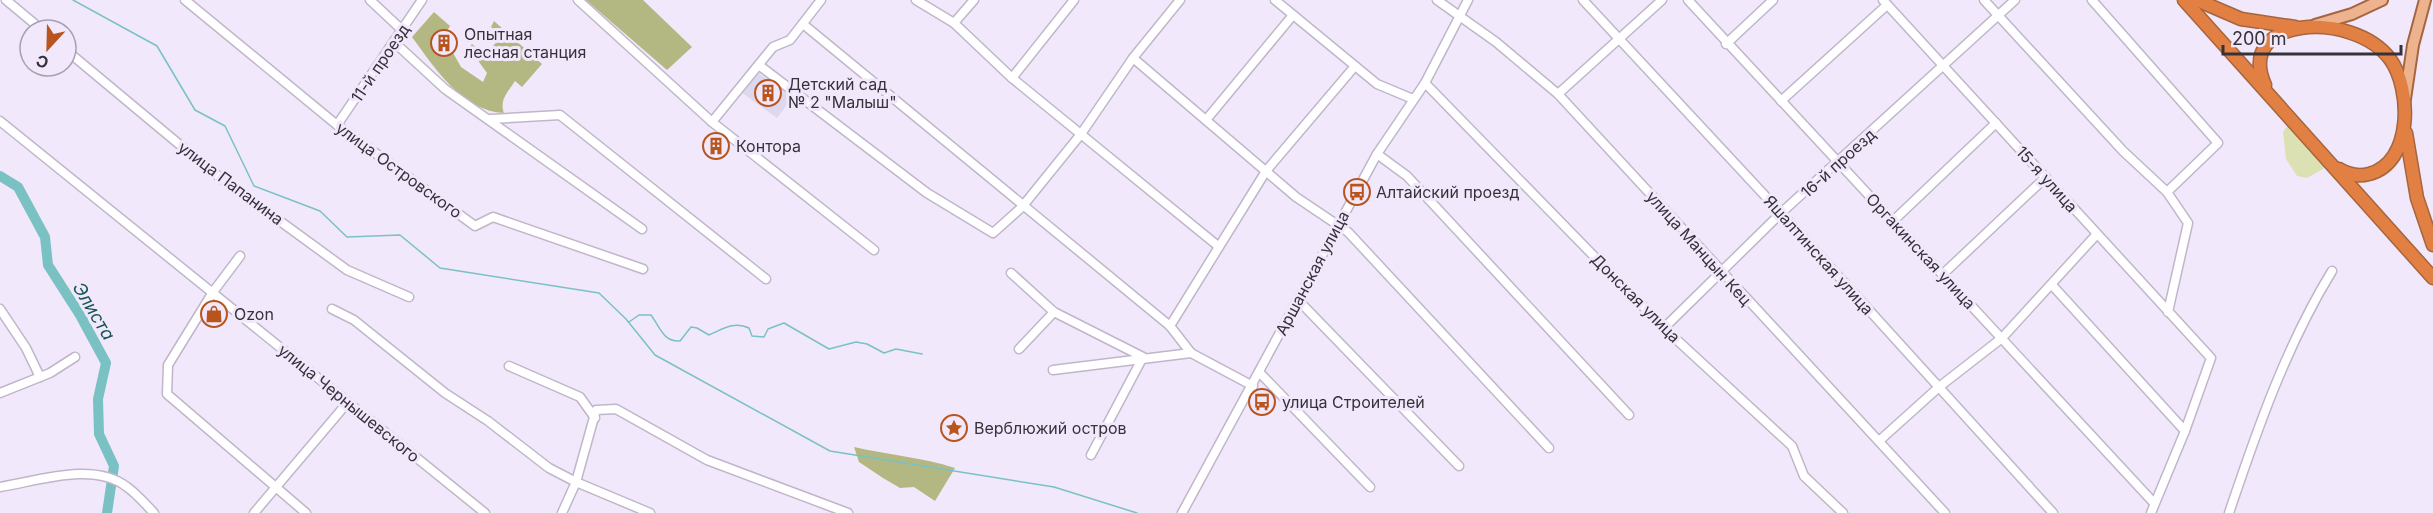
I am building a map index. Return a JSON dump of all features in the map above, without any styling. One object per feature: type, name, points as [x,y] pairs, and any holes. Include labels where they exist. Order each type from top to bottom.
[{"type":"highway","points":[[2184,0],[2268,91],[2433,278]]},
{"type":"highway","points":[[2197,0],[2241,19],[2297,27],[2314,25],[2355,34],[2380,48],[2394,66],[2404,105],[2404,124],[2416,198],[2433,244]]},
{"type":"highway","points":[[2268,91],[2260,70],[2263,53],[2276,38],[2297,27]]},
{"type":"highway","points":[[2334,165],[2355,176],[2382,169],[2396,154],[2404,124]]},
{"type":"main road","points":[[2314,25],[2352,14],[2382,0]]},
{"type":"main road","points":[[2404,105],[2414,45],[2425,0]]},
{"type":"street","points":[[6,0],[28,18]]},
{"type":"street","name":"улица Островского","points":[[185,0],[337,125],[475,226],[494,217],[643,269]]},
{"type":"street","points":[[370,0],[402,30]]},
{"type":"street","name":"11-й проезд","points":[[337,125],[422,0]]},
{"type":"street","points":[[578,0],[712,122],[874,250]]},
{"type":"street","points":[[712,122],[760,66],[773,47],[790,40],[821,0]]},
{"type":"street","points":[[916,0],[954,23],[1011,78],[1218,246]]},
{"type":"street","points":[[954,23],[974,0]]},
{"type":"street","points":[[1011,78],[1074,0]]},
{"type":"street","points":[[760,66],[927,193],[993,233],[1022,207],[1081,134],[1133,58],[1180,0]]},
{"type":"street","points":[[1275,0],[1377,84],[1413,99]]},
{"type":"street","name":"улица Манцын Кец","points":[[1437,0],[1558,94],[1720,273],[1945,513]]},
{"type":"street","name":"Аршанская улица","points":[[1182,513],[1377,154],[1425,83],[1468,0]]},
{"type":"street","name":"Яшалтинская улица","points":[[1583,0],[1781,213],[2053,513]]},
{"type":"street","points":[[1558,94],[1662,0]]},
{"type":"street","name":"Оргакинская улица","points":[[1688,0],[1726,44],[1839,162],[2154,503]]},
{"type":"street","points":[[1726,44],[1773,0]]},
{"type":"street","points":[[1984,0],[2123,151],[2167,192],[2187,223],[2168,312]]},
{"type":"street","name":"16-й проезд","points":[[1664,328],[1781,213],[2015,0]]},
{"type":"street","points":[[2092,0],[2218,143],[2167,192]]},
{"type":"street","points":[[1781,100],[1885,2]]},
{"type":"street","name":"15-я улица","points":[[1885,2],[2211,358],[2185,431]]},
{"type":"street","points":[[1206,120],[1293,15]]},
{"type":"street","points":[[803,24],[1022,207],[1170,326],[1191,352],[1253,386]]},
{"type":"street","points":[[394,42],[445,89],[491,119],[583,190],[589,190],[642,229]]},
{"type":"street","points":[[1133,58],[1266,171],[1348,232],[1550,448]]},
{"type":"street","name":"улица Папанина","points":[[78,60],[210,170],[347,270],[409,297]]},
{"type":"street","points":[[1170,326],[1266,171],[1355,66]]},
{"type":"street","name":"Донская улица","points":[[1425,83],[1664,328],[1792,446],[1804,477],[1843,513]]},
{"type":"street","points":[[491,119],[560,115],[766,279]]},
{"type":"street","name":"улица Чернышевского","points":[[0,121],[485,513]]},
{"type":"street","points":[[1893,221],[1996,123]]},
{"type":"street","points":[[1377,154],[1407,176],[1629,415]]},
{"type":"street","points":[[1943,274],[2046,177]]},
{"type":"street","points":[[1879,441],[1939,387],[2002,338],[2097,234]]},
{"type":"street","points":[[240,256],[213,292],[168,365],[167,394],[306,513]]},
{"type":"street","points":[[2229,513],[2264,412],[2332,271]]},
{"type":"street","points":[[1011,273],[1054,312],[1143,357]]},
{"type":"street","points":[[2052,285],[2185,431],[2151,513]]},
{"type":"street","points":[[1298,300],[1459,466]]},
{"type":"street","points":[[0,309],[26,348],[40,377]]},
{"type":"street","points":[[332,309],[354,320],[445,393],[488,421],[549,468],[650,513]]},
{"type":"street","points":[[1019,349],[1054,312]]},
{"type":"street","points":[[1053,370],[1191,352]]},
{"type":"street","points":[[0,393],[40,377],[75,357]]},
{"type":"street","points":[[1091,455],[1143,357]]},
{"type":"street","points":[[509,366],[580,397],[596,414]]},
{"type":"street","points":[[1260,373],[1370,487]]},
{"type":"street","points":[[254,513],[348,402]]},
{"type":"street","points":[[596,414],[616,409],[707,460],[848,513]]},
{"type":"street","points":[[562,513],[576,482],[596,414]]},
{"type":"street","points":[[0,487],[73,475],[101,474],[127,486],[154,513]]},
{"type":"shaded area","points":[[757,72],[792,98],[777,118],[741,92]]},
{"type":"green space","points":[[586,0],[643,0],[692,47],[667,70]]},
{"type":"green space","points":[[434,12],[450,26],[432,43],[446,57],[452,51],[461,67],[483,82],[487,73],[469,48],[472,44],[485,55],[502,36],[491,27],[494,21],[542,64],[522,87],[515,81],[503,100],[504,113],[489,110],[462,96],[450,86],[412,37]]},
{"type":"green space","points":[[2289,124],[2325,163],[2323,169],[2307,178],[2297,176],[2286,159],[2283,132]]},
{"type":"green space","points":[[854,447],[955,468],[935,501],[914,487],[900,488],[859,462]]},
{"type":"waterway","points":[[73,0],[157,46],[195,110],[225,126],[254,186],[320,211],[347,237],[400,235],[440,268],[599,293],[626,319],[655,355],[830,451],[1054,487],[1137,513]]},
{"type":"waterway","name":"Элиста","points":[[0,176],[18,187],[45,237],[48,265],[80,315],[106,363],[98,399],[99,434],[114,466],[107,513]]},
{"type":"waterway","points":[[629,322],[639,315],[651,315],[666,336],[674,341],[680,341],[691,327],[709,335],[738,325],[749,328],[752,336],[764,337],[768,329],[784,323],[829,349],[856,342],[867,344],[884,353],[896,349],[922,354]]},
{"type":"place","name":"Опытная лесная станция","points":[[444,43]]},
{"type":"place","name":"Детский сад № 2 \"Малыш\"","points":[[768,93]]},
{"type":"place","name":"Контора","points":[[716,146]]},
{"type":"place","name":"Алтайский проезд","points":[[1357,192]]},
{"type":"place","name":"Ozon","points":[[214,314]]},
{"type":"place","name":"улица Строителей","points":[[1262,402]]},
{"type":"place","name":"Верблюжий остров","points":[[954,428]]}]
